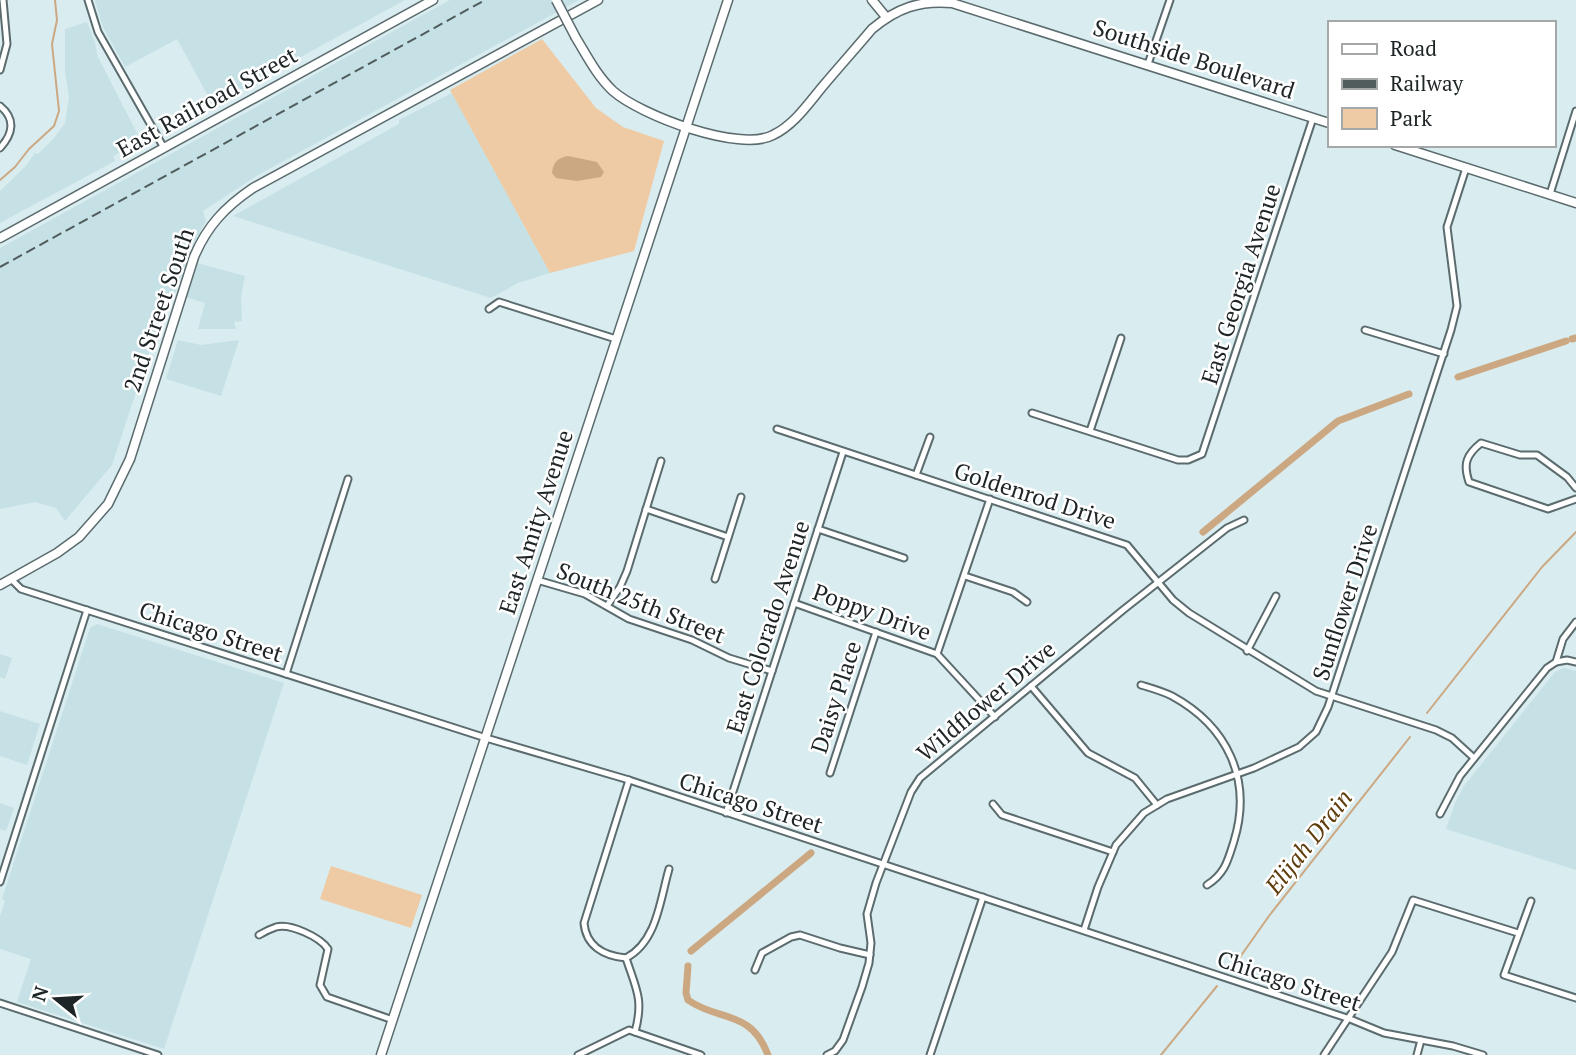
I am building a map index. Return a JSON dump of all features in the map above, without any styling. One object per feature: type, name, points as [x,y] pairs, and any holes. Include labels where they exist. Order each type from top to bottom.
[{"type":"main road","name":"East Railroad Street","points":[[0,238],[432,0]]},
{"type":"main road","points":[[556,0],[600,77],[613,91],[645,112],[724,138],[755,141],[773,136],[792,122],[872,29],[886,17],[872,0]]},
{"type":"main road","name":"2nd Street South","points":[[0,585],[79,537],[95,521],[120,482],[194,257],[218,215],[253,188],[598,0]]},
{"type":"main road","name":"East Amity Avenue","points":[[381,1055],[728,0]]},
{"type":"main road","name":"Southside Boulevard","points":[[886,17],[919,3],[952,3],[1328,123]]},
{"type":"main road","points":[[1401,147],[1576,203]]},
{"type":"street","points":[[0,71],[7,44],[3,0]]},
{"type":"street","points":[[88,0],[98,32],[164,148]]},
{"type":"street","points":[[1148,64],[1170,0]]},
{"type":"street","points":[[0,106],[9,115],[12,128],[7,141],[0,148]]},
{"type":"street","points":[[1550,194],[1576,111]]},
{"type":"street","name":"East Georgia Avenue","points":[[1090,431],[1178,460],[1197,458],[1205,449],[1313,118]]},
{"type":"street","name":"Sunflower Drive","points":[[1084,930],[1113,852],[1144,813],[1167,799],[1299,747],[1316,732],[1332,697],[1444,354],[1457,306],[1447,227],[1466,168]]},
{"type":"street","points":[[489,309],[499,302],[616,339]]},
{"type":"street","points":[[1365,330],[1444,354]]},
{"type":"street","points":[[1032,413],[1090,431],[1121,338]]},
{"type":"street","name":"Goldenrod Drive","points":[[777,429],[1127,545],[1158,583],[1189,613],[1296,681],[1332,697],[1436,730],[1452,738],[1474,758]]},
{"type":"street","points":[[916,475],[929,437]]},
{"type":"street","points":[[1576,488],[1567,477],[1537,455],[1520,455],[1480,443],[1469,453],[1464,468],[1469,482],[1548,509],[1576,499]]},
{"type":"street","name":"East Colorado Avenue","points":[[726,813],[843,452]]},
{"type":"street","points":[[607,606],[627,571],[661,461]]},
{"type":"street","points":[[286,674],[348,479]]},
{"type":"street","points":[[715,579],[741,496]]},
{"type":"street","points":[[937,654],[990,499]]},
{"type":"street","points":[[646,509],[728,537]]},
{"type":"street","name":"Wildflower Drive","points":[[827,1055],[835,1051],[843,1040],[862,987],[871,943],[867,914],[911,792],[920,778],[1227,528],[1244,520]]},
{"type":"street","points":[[818,529],[904,558]]},
{"type":"street","points":[[965,576],[1013,592],[1027,603]]},
{"type":"street","name":"Chicago Street","points":[[11,579],[21,589],[486,738],[629,780],[1350,1018],[1384,1033],[1483,1055]]},
{"type":"street","name":"South 25th Street","points":[[537,580],[585,594],[629,619],[692,640],[729,658],[772,671]]},
{"type":"street","points":[[1248,650],[1276,596]]},
{"type":"street","name":"Poppy Drive","points":[[794,603],[937,654],[995,717]]},
{"type":"street","points":[[0,882],[87,610]]},
{"type":"street","points":[[1556,662],[1563,639],[1576,622]]},
{"type":"street","name":"Daisy Place","points":[[830,773],[876,632]]},
{"type":"street","points":[[1440,814],[1455,783],[1547,668],[1556,662],[1576,662]]},
{"type":"street","points":[[1141,685],[1170,695],[1202,716],[1228,750],[1238,773],[1240,820],[1226,866],[1219,878],[1207,885]]},
{"type":"street","points":[[1031,686],[1088,753],[1135,778],[1157,805]]},
{"type":"street","points":[[629,780],[584,923],[584,932],[600,951],[613,957],[626,958],[636,953],[645,943],[655,921],[669,869]]},
{"type":"street","points":[[993,804],[1002,815],[1113,852]]},
{"type":"street","points":[[930,1055],[983,897]]},
{"type":"street","points":[[1324,1055],[1392,952],[1413,900],[1518,933]]},
{"type":"street","points":[[1531,901],[1504,975],[1576,998]]},
{"type":"street","points":[[259,934],[284,926],[322,940],[328,948],[320,985],[327,997],[393,1020]]},
{"type":"street","points":[[755,970],[762,953],[800,935],[870,955]]},
{"type":"street","points":[[626,958],[638,993],[640,1011],[635,1032]]},
{"type":"street","points":[[0,1003],[158,1055]]},
{"type":"street","points":[[578,1055],[629,1030],[701,1055]]},
{"type":"street","points":[[1418,1055],[1421,1040]]},
{"type":"shaded area","points":[[95,0],[405,0],[213,105],[177,39],[125,67],[103,27]]},
{"type":"shaded area","points":[[450,0],[579,0],[258,175],[203,211],[206,221],[189,252],[175,293],[167,298],[112,465],[65,521],[56,508],[35,502],[0,509],[0,248]]},
{"type":"shaded area","points":[[87,22],[98,57],[141,141],[113,156],[115,161],[0,223],[0,191],[26,166],[35,153],[38,154],[54,138],[65,123],[69,97],[65,72],[65,29]]},
{"type":"shaded area","points":[[452,93],[550,273],[518,283],[491,298],[233,216],[399,124],[399,120]]},
{"type":"shaded area","points":[[568,156],[597,162],[604,172],[601,177],[577,181],[556,178],[552,173],[555,163]]},
{"type":"shaded area","points":[[197,263],[245,276],[241,297],[242,321],[234,322],[236,329],[198,329],[205,303],[185,297]]},
{"type":"shaded area","points":[[178,340],[201,345],[239,340],[221,396],[166,379]]},
{"type":"shaded area","points":[[97,624],[284,683],[164,1049],[17,1002],[31,959],[0,949],[0,916],[5,901],[2,899],[90,628]]},
{"type":"shaded area","points":[[0,654],[12,658],[5,679],[0,677]]},
{"type":"shaded area","points":[[1564,668],[1576,671],[1576,870],[1446,829],[1464,786],[1555,672]]},
{"type":"shaded area","points":[[0,711],[40,724],[27,765],[0,756]]},
{"type":"shaded area","points":[[0,803],[14,808],[6,831],[0,829]]},
{"type":"green space","points":[[542,39],[596,108],[623,127],[664,141],[634,251],[550,273],[450,90]]},
{"type":"green space","points":[[331,866],[422,895],[411,928],[320,899]]},
{"type":"waterway","points":[[0,180],[54,126],[59,111],[52,44],[57,20],[55,0]]},
{"type":"waterway","points":[[1572,339],[1576,338]]},
{"type":"waterway","points":[[1458,377],[1566,341]]},
{"type":"waterway","points":[[1203,532],[1338,421],[1409,394]]},
{"type":"waterway","name":"Elijah Drain","points":[[1427,713],[1542,567],[1576,532]]},
{"type":"waterway","name":"Elijah Drain","points":[[1233,967],[1269,916],[1410,737]]},
{"type":"waterway","points":[[691,951],[811,853]]},
{"type":"waterway","points":[[688,966],[688,1000],[743,1023],[761,1040],[768,1055]]},
{"type":"waterway","name":"Elijah Drain","points":[[1161,1055],[1217,986]]},
{"type":"railway","points":[[0,267],[485,0]]}]
